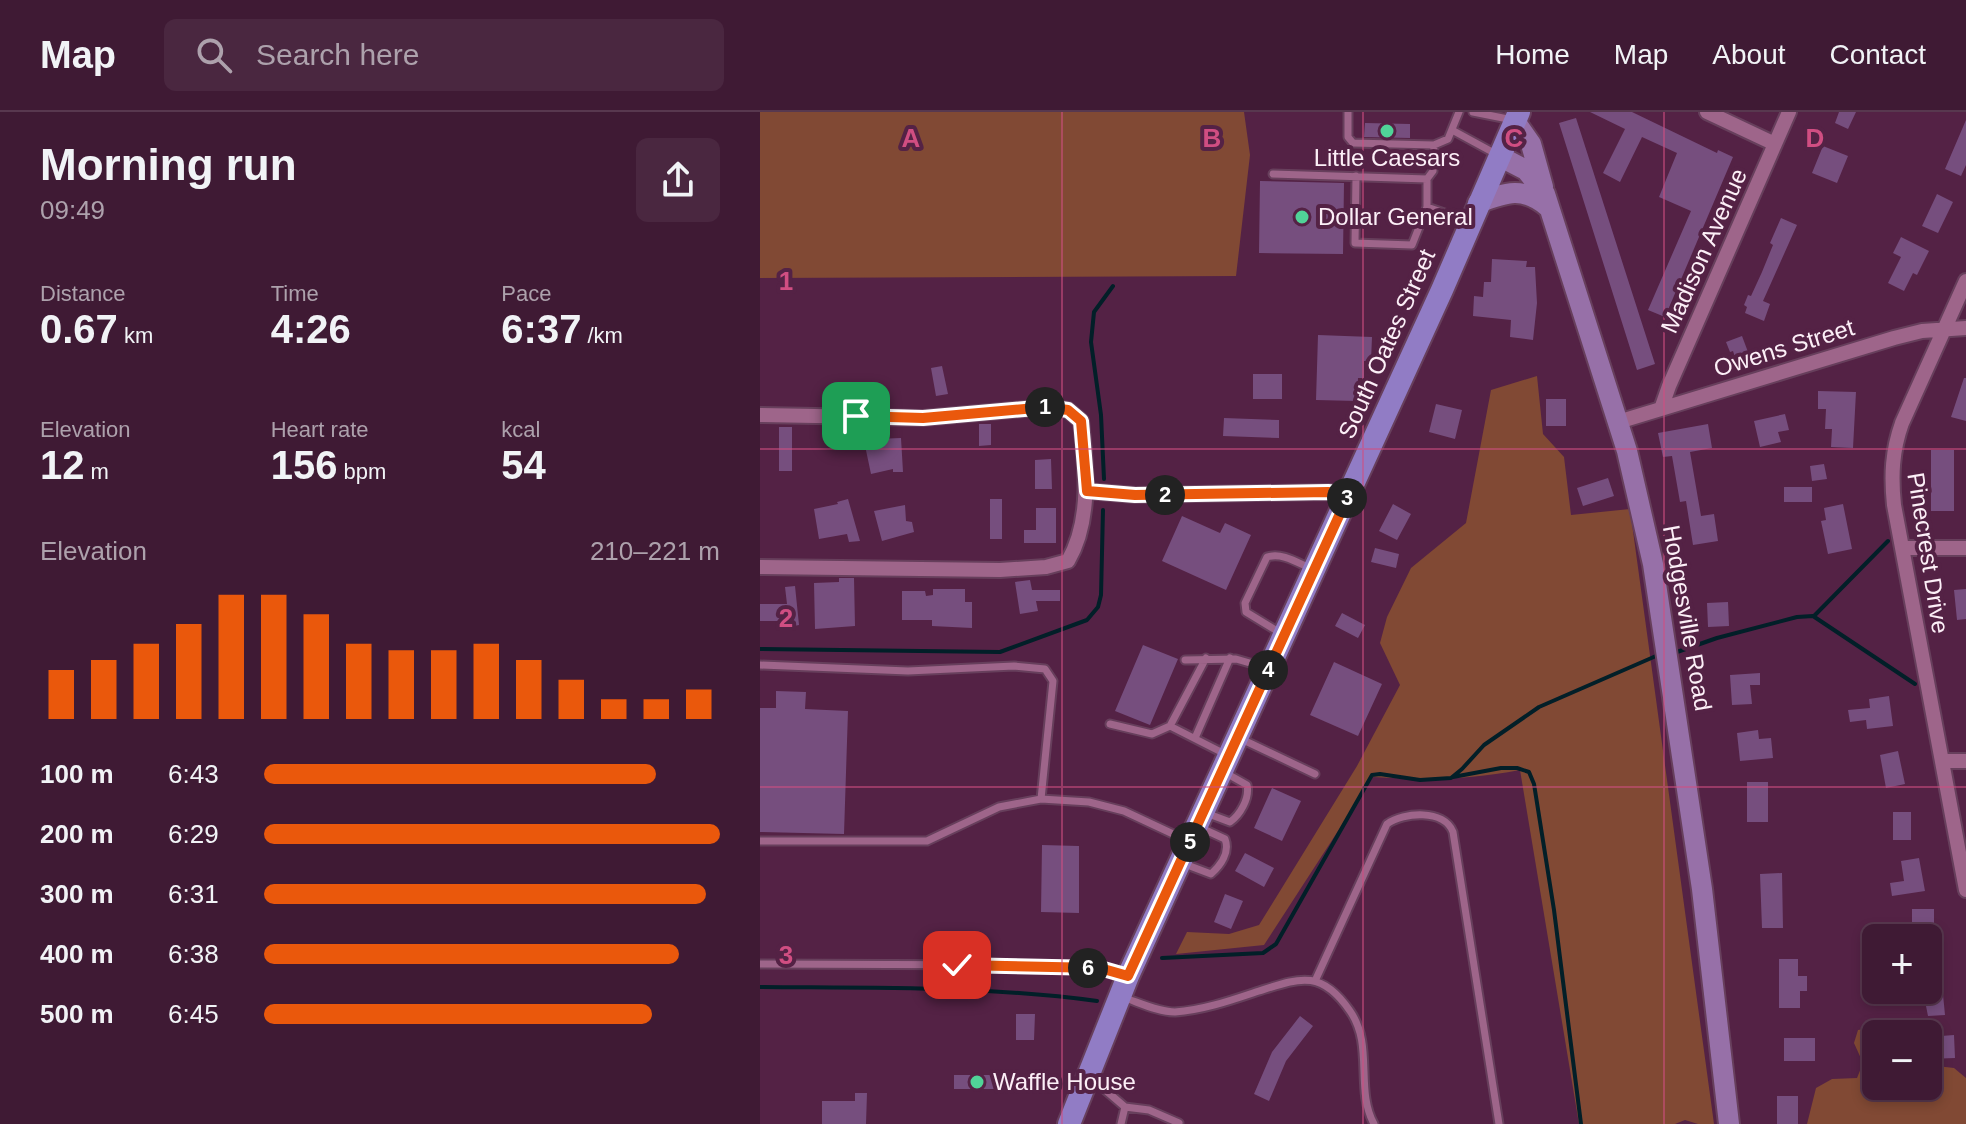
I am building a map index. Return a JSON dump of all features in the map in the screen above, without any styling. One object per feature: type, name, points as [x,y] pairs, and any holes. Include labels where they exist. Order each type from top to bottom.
[{"type":"main road","name":"South Oates Street","points":[[1069,1124],[1124,986],[1349,494],[1517,116]]},
{"type":"street","points":[[1707,112],[1775,144]]},
{"type":"street","name":"Madison Avenue","points":[[1661,409],[1789,112]]},
{"type":"street","points":[[1517,116],[1531,144],[1547,201]]},
{"type":"street","name":"Hodgesville Road","points":[[1499,156],[1526,170],[1547,201],[1618,422],[1644,517],[1664,629],[1702,889],[1729,1124]]},
{"type":"street","points":[[1474,212],[1499,195],[1526,193],[1547,201]]},
{"type":"street","name":"Pinecrest Drive","points":[[1966,281],[1902,423],[1892,457],[1893,497],[1966,890]]},
{"type":"street","name":"Owens Street","points":[[1618,422],[1894,338],[1945,328],[1966,328]]},
{"type":"street","points":[[760,415],[923,418],[1047,407],[1068,410],[1081,421],[1087,491],[1076,546],[1068,561],[1046,567],[1000,570],[760,567]]},
{"type":"street","points":[[1087,491],[1135,495],[1349,494]]},
{"type":"street","points":[[1902,548],[1966,548]]},
{"type":"street","points":[[1942,761],[1966,761]]},
{"type":"lane","points":[[1348,112],[1348,137],[1353,143],[1434,145],[1444,143],[1459,112]]},
{"type":"lane","points":[[1473,112],[1517,116]]},
{"type":"lane","points":[[1452,130],[1499,156]]},
{"type":"lane","points":[[1356,176],[1356,244],[1412,245],[1427,207],[1427,179],[1433,171],[1434,145]]},
{"type":"lane","points":[[1273,174],[1427,179]]},
{"type":"lane","points":[[1427,207],[1474,212]]},
{"type":"lane","points":[[1284,636],[1246,612],[1245,603],[1267,557],[1271,555],[1283,556],[1314,570]]},
{"type":"lane","points":[[1110,724],[1152,734],[1170,726],[1206,658]]},
{"type":"lane","points":[[1185,660],[1230,658],[1269,669]]},
{"type":"lane","points":[[1195,738],[1230,658]]},
{"type":"lane","points":[[760,665],[908,671],[1014,666],[1045,669],[1053,681],[1041,799]]},
{"type":"lane","points":[[1170,726],[1230,755],[1315,774]]},
{"type":"lane","points":[[1193,836],[1238,817],[1249,792],[1230,755]]},
{"type":"lane","points":[[760,841],[927,841],[999,807],[1041,799],[1089,802],[1193,836],[1225,839],[1227,851],[1211,874],[1193,836]]},
{"type":"lane","points":[[1315,981],[1387,824],[1407,814],[1443,818],[1453,832],[1499,1124]]},
{"type":"lane","points":[[760,964],[1100,968],[1124,986],[1171,1012],[1230,1000],[1297,978],[1315,981],[1334,992],[1352,1012],[1366,1057],[1369,1116],[1374,1124]]},
{"type":"lane","points":[[1089,1075],[1125,1107],[1149,1110],[1179,1124]]},
{"type":"lane","points":[[1121,1124],[1125,1107]]},
{"type":"shaded area","points":[[760,112],[1244,112],[1250,155],[1236,276],[760,278]]},
{"type":"shaded area","points":[[1537,376],[1543,434],[1564,457],[1571,515],[1630,509],[1714,1124],[1685,1120],[1675,1124],[1579,1124],[1520,770],[1447,778],[1373,777],[1264,945],[1176,954],[1187,932],[1229,934],[1259,925],[1357,766],[1400,685],[1380,643],[1387,617],[1411,568],[1466,523],[1491,390]]},
{"type":"shaded area","points":[[1862,1029],[1862,1061],[1854,1043],[1858,1030]]},
{"type":"shaded area","points":[[1862,1066],[1862,1100],[1942,1100],[1942,1067],[1954,1068],[1966,1078],[1966,1124],[1807,1124],[1816,1088],[1832,1079],[1857,1078]]},
{"type":"building","points":[[1590,112],[1632,112],[1717,153],[1718,150],[1733,157],[1665,317],[1648,310],[1691,211],[1659,197],[1677,153],[1642,137],[1620,182],[1603,173],[1625,129]]},
{"type":"building","points":[[1839,112],[1856,112],[1848,129],[1835,123]]},
{"type":"building","points":[[1576,118],[1655,364],[1637,370],[1559,123]]},
{"type":"building","points":[[1966,120],[1966,165],[1961,176],[1945,169]]},
{"type":"building","name":"Little Caesars","points":[[1365,123],[1410,124],[1410,138],[1364,137]]},
{"type":"building","points":[[1823,146],[1848,156],[1837,183],[1812,173]]},
{"type":"building","name":"Dollar General","points":[[1260,181],[1344,183],[1343,254],[1259,253]]},
{"type":"building","points":[[1937,194],[1953,202],[1938,233],[1922,226]]},
{"type":"building","points":[[1781,218],[1797,225],[1763,301],[1770,304],[1764,321],[1745,313],[1747,307],[1744,305],[1762,272]]},
{"type":"building","points":[[1901,237],[1929,251],[1917,275],[1913,273],[1904,291],[1888,283],[1901,257],[1893,253]]},
{"type":"building","points":[[1492,259],[1527,261],[1526,267],[1535,267],[1537,303],[1533,340],[1510,337],[1511,320],[1473,316],[1474,296],[1483,297],[1484,282],[1491,282]]},
{"type":"building","points":[[1318,335],[1372,337],[1371,361],[1364,361],[1364,378],[1358,378],[1357,401],[1316,400]]},
{"type":"building","points":[[1742,336],[1748,352],[1735,357],[1726,342]]},
{"type":"building","points":[[942,366],[948,394],[936,396],[931,368]]},
{"type":"building","points":[[1253,374],[1282,374],[1282,399],[1253,399]]},
{"type":"building","points":[[1966,378],[1966,421],[1951,417]]},
{"type":"building","points":[[1818,391],[1856,392],[1853,448],[1831,447],[1832,429],[1825,429],[1826,409],[1818,409]]},
{"type":"building","points":[[1546,399],[1566,399],[1566,426],[1546,426]]},
{"type":"building","points":[[1436,404],[1462,410],[1455,439],[1429,432]]},
{"type":"building","points":[[1785,414],[1789,430],[1778,432],[1781,442],[1760,447],[1754,421]]},
{"type":"building","points":[[1224,418],[1279,420],[1279,438],[1223,436]]},
{"type":"building","points":[[979,424],[991,424],[991,445],[979,446]]},
{"type":"building","points":[[1708,424],[1712,448],[1690,452],[1701,516],[1714,514],[1718,541],[1693,545],[1686,501],[1680,502],[1672,456],[1663,457],[1658,433]]},
{"type":"building","points":[[779,427],[792,427],[792,471],[779,471]]},
{"type":"building","points":[[874,434],[875,439],[901,438],[903,472],[893,472],[893,469],[871,474],[863,436]]},
{"type":"building","points":[[1931,450],[1954,450],[1954,511],[1931,511]]},
{"type":"building","points":[[1051,459],[1052,489],[1035,489],[1035,460]]},
{"type":"building","points":[[1824,464],[1827,479],[1812,481],[1810,466]]},
{"type":"building","points":[[1608,478],[1614,496],[1583,506],[1577,488]]},
{"type":"building","points":[[1784,487],[1812,487],[1812,502],[1784,502]]},
{"type":"building","points":[[848,499],[860,541],[849,542],[847,534],[819,539],[814,509]]},
{"type":"building","points":[[990,499],[1002,499],[1002,539],[990,539]]},
{"type":"building","points":[[1393,504],[1411,514],[1397,540],[1379,531]]},
{"type":"building","points":[[1843,504],[1852,549],[1828,554],[1821,521],[1826,520],[1824,508]]},
{"type":"building","points":[[905,505],[906,521],[912,522],[914,532],[882,541],[874,511]]},
{"type":"building","points":[[1036,508],[1056,508],[1056,543],[1024,543],[1024,530],[1036,530]]},
{"type":"building","points":[[1182,516],[1220,533],[1225,523],[1251,535],[1226,590],[1162,561]]},
{"type":"building","points":[[1375,548],[1399,554],[1396,568],[1371,562]]},
{"type":"building","points":[[839,578],[854,578],[855,626],[815,629],[814,583],[839,582]]},
{"type":"building","points":[[1030,580],[1032,590],[1060,590],[1060,601],[1036,601],[1038,611],[1020,614],[1015,582]]},
{"type":"building","points":[[795,586],[799,625],[789,627],[788,621],[760,621],[760,604],[787,604],[785,587]]},
{"type":"building","points":[[933,589],[965,589],[965,602],[972,602],[972,628],[932,626],[932,620],[902,620],[902,591],[925,591],[926,596],[933,595]]},
{"type":"building","points":[[1966,589],[1966,619],[1957,620],[1954,590]]},
{"type":"building","points":[[1728,602],[1729,626],[1708,627],[1707,603]]},
{"type":"building","points":[[1342,613],[1365,625],[1358,638],[1335,626]]},
{"type":"building","points":[[1143,645],[1178,659],[1150,725],[1115,711]]},
{"type":"building","points":[[1334,662],[1382,684],[1358,736],[1310,715]]},
{"type":"building","points":[[1760,673],[1760,685],[1750,685],[1752,704],[1732,705],[1730,675]]},
{"type":"building","points":[[776,691],[806,692],[805,709],[848,711],[844,834],[760,832],[760,708],[776,708]]},
{"type":"building","points":[[1889,696],[1893,726],[1867,729],[1866,720],[1850,722],[1848,710],[1870,708],[1869,699]]},
{"type":"building","points":[[1758,730],[1759,739],[1771,738],[1773,758],[1740,761],[1737,733]]},
{"type":"building","points":[[1898,751],[1905,784],[1886,788],[1880,755]]},
{"type":"building","points":[[1747,782],[1768,782],[1768,822],[1747,822]]},
{"type":"building","points":[[1272,788],[1301,801],[1282,841],[1254,828]]},
{"type":"building","points":[[1893,812],[1911,812],[1911,840],[1893,840]]},
{"type":"building","points":[[1042,845],[1079,846],[1079,913],[1041,912]]},
{"type":"building","points":[[1245,853],[1274,868],[1264,887],[1235,871]]},
{"type":"building","points":[[1919,858],[1925,891],[1892,896],[1890,883],[1904,881],[1901,861]]},
{"type":"building","points":[[1782,873],[1783,928],[1762,928],[1760,874]]},
{"type":"building","points":[[1225,894],[1243,901],[1231,929],[1214,922]]},
{"type":"building","points":[[1912,909],[1934,909],[1934,924],[1912,924]]},
{"type":"building","points":[[1779,959],[1798,959],[1798,976],[1807,976],[1807,991],[1800,991],[1800,1008],[1779,1008]]},
{"type":"building","points":[[1942,984],[1945,1015],[1928,1016],[1926,1006],[1919,1006],[1942,1004]]},
{"type":"building","points":[[1016,1014],[1035,1014],[1034,1040],[1016,1040]]},
{"type":"building","points":[[1300,1016],[1313,1026],[1286,1061],[1269,1101],[1254,1094],[1272,1052]]},
{"type":"building","points":[[1954,1035],[1955,1058],[1942,1058],[1942,1036]]},
{"type":"building","points":[[1784,1038],[1815,1038],[1815,1061],[1784,1061]]},
{"type":"building","name":"Waffle House","points":[[954,1075],[999,1075],[999,1089],[954,1089]]},
{"type":"building","points":[[855,1093],[867,1093],[866,1124],[822,1124],[822,1101],[855,1101]]},
{"type":"building","points":[[1777,1096],[1798,1096],[1798,1124],[1777,1124]]},
{"type":"waterway","points":[[1104,479],[1101,415],[1091,342],[1094,312],[1113,286]]},
{"type":"waterway","points":[[760,649],[1000,652],[1087,620],[1098,607],[1101,595],[1103,510]]},
{"type":"waterway","points":[[1814,616],[1888,541]]},
{"type":"waterway","points":[[1677,652],[1717,638],[1797,617],[1813,616],[1915,684]]},
{"type":"waterway","points":[[1162,958],[1263,953],[1276,944],[1372,775],[1420,780],[1451,778],[1484,745],[1539,707],[1656,656]]},
{"type":"waterway","points":[[1453,777],[1517,768],[1529,772],[1534,784],[1554,910],[1581,1124]]},
{"type":"waterway","points":[[760,987],[971,990],[1097,1001]]},
{"type":"place","name":"Little Caesars","points":[[1387,131]]},
{"type":"place","name":"Dollar General","points":[[1302,217]]},
{"type":"place","name":"Waffle House","points":[[977,1082]]},
{"type":"route","points":[[856,416],[923,418],[1047,407],[1068,410],[1081,421],[1087,491],[1135,495],[1349,494],[1128,976],[1100,968],[957,965]]}]
